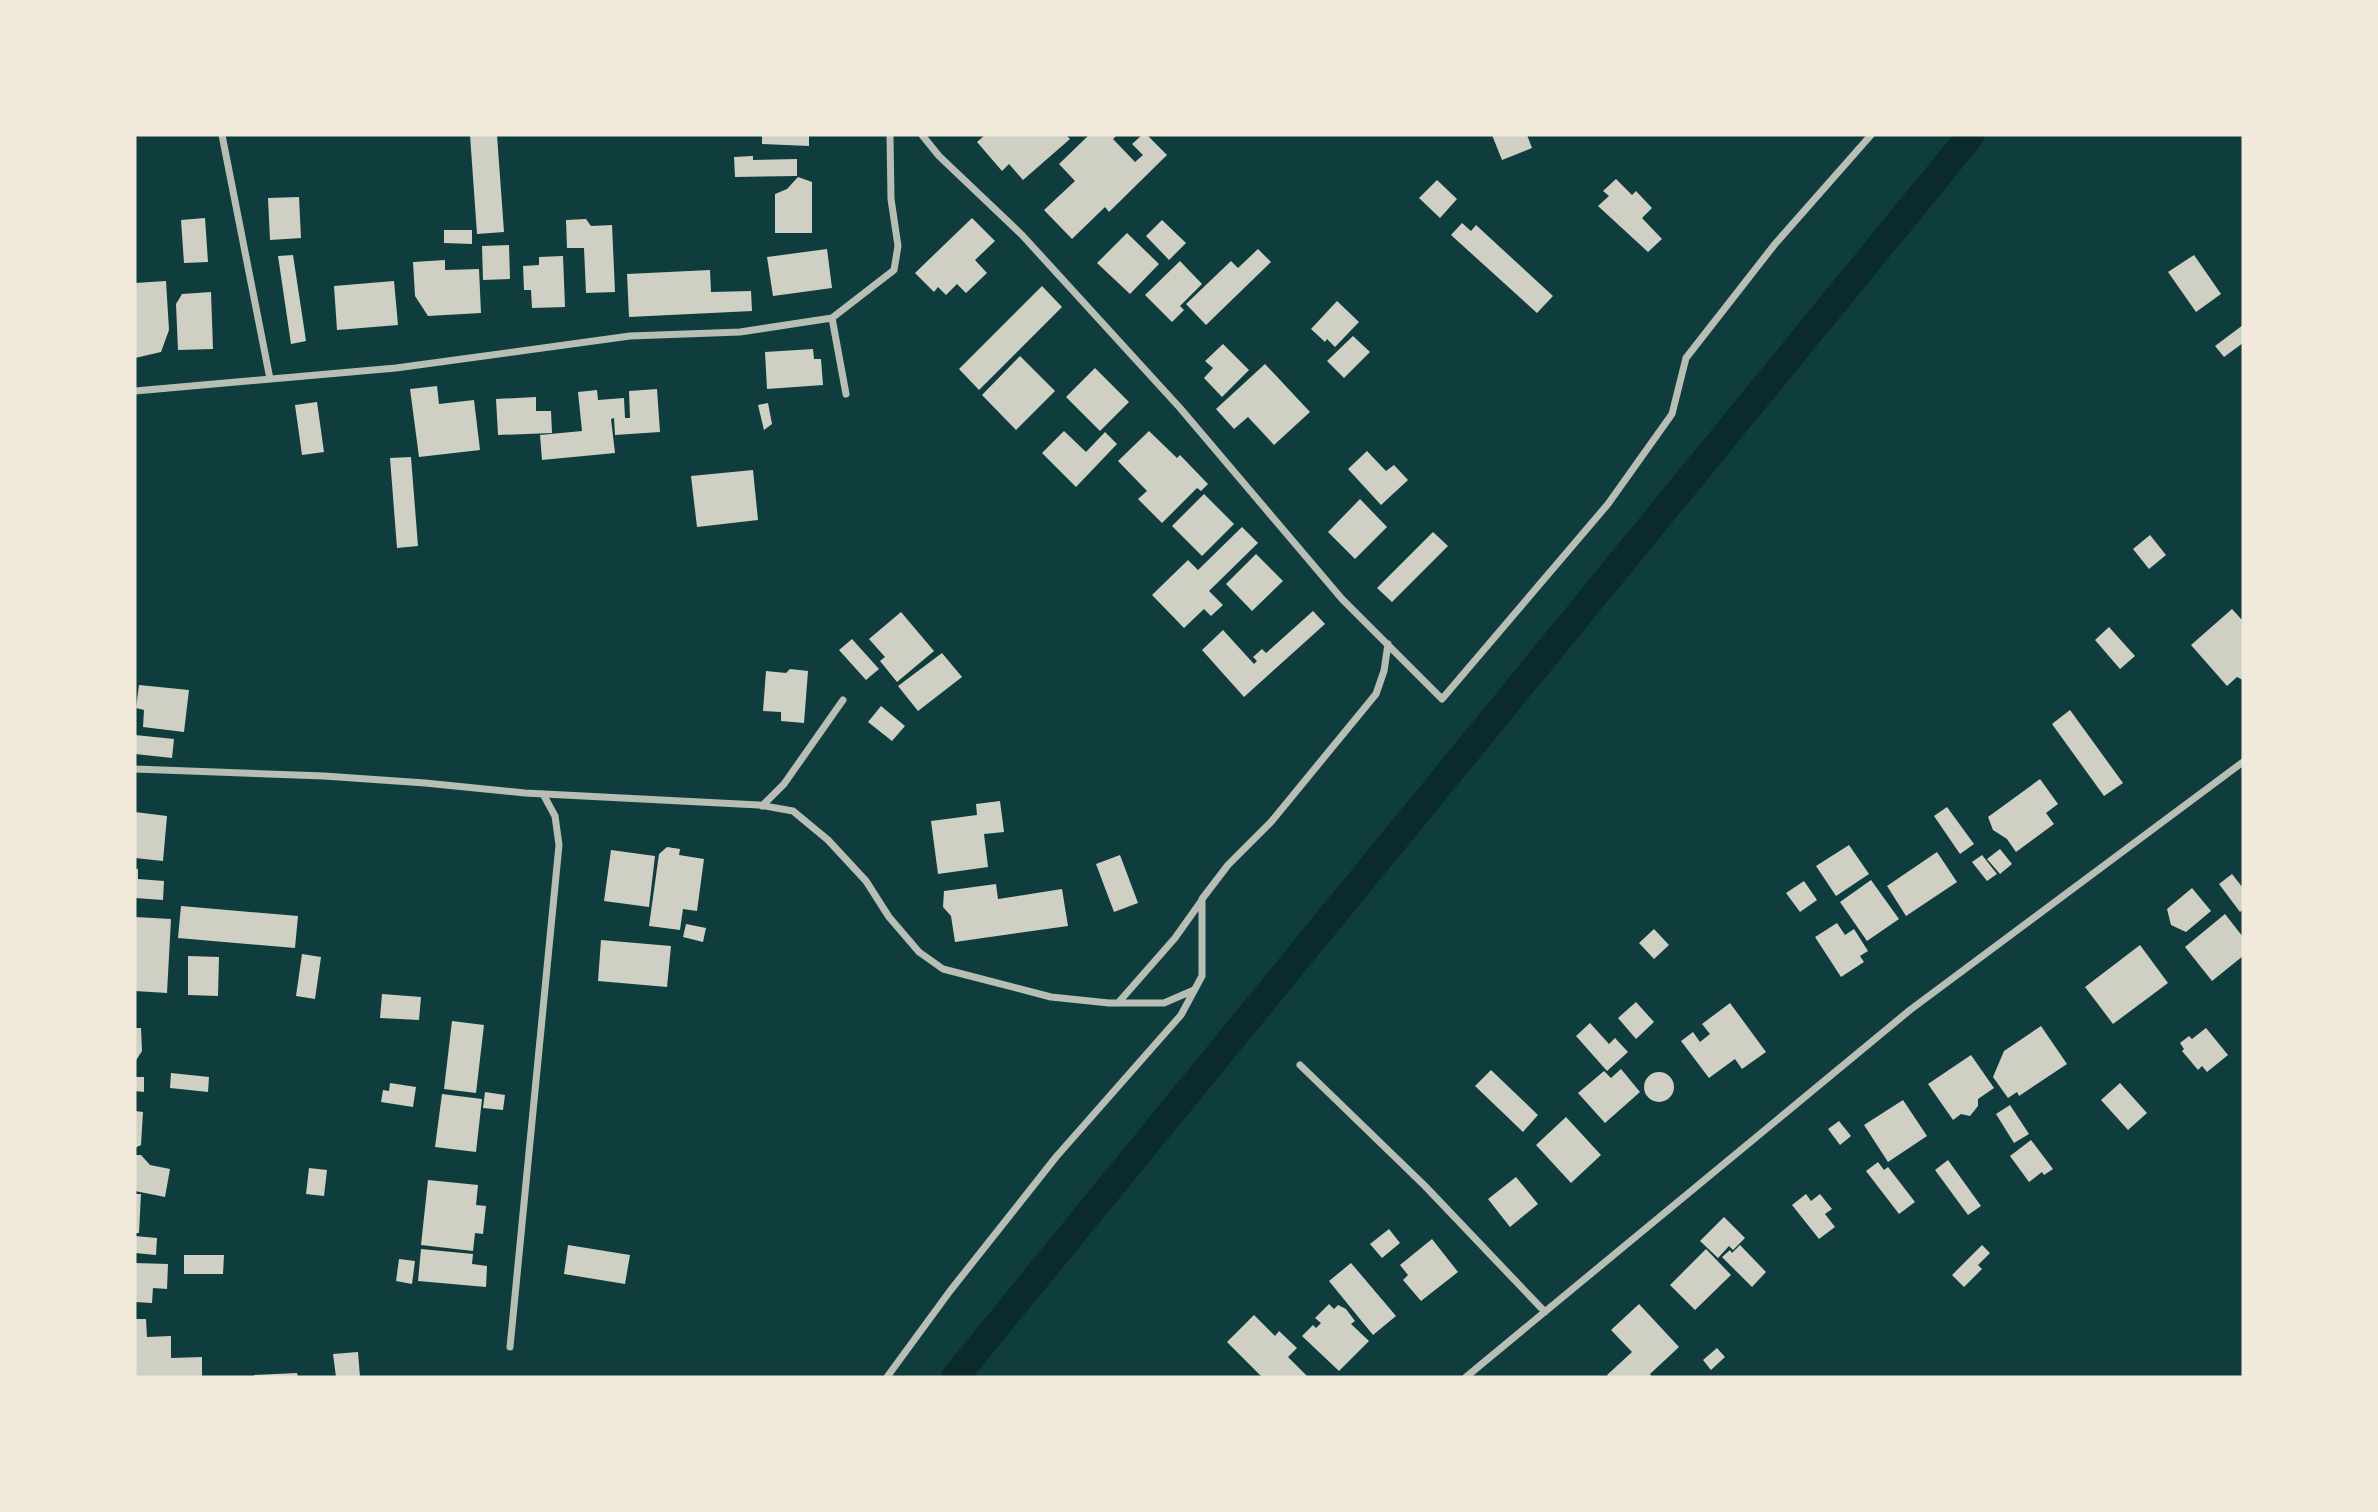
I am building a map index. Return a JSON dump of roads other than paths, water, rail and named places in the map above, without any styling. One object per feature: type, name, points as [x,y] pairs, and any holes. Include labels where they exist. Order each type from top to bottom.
[{"type":"street","points":[[222,135],[270,379]]},
{"type":"street","points":[[135,391],[396,368],[629,336],[740,332],[832,318],[894,270],[898,246],[891,199],[890,135]]},
{"type":"street","points":[[922,135],[939,156],[1022,235],[1180,408],[1342,599],[1442,699],[1608,504],[1672,414],[1686,358],[1775,244],[1871,135]]},
{"type":"street","points":[[832,318],[846,394]]},
{"type":"street","points":[[1118,1003],[1175,938],[1228,865],[1271,822],[1376,694],[1384,671],[1388,644]]},
{"type":"street","points":[[762,806],[784,784],[843,700]]},
{"type":"street","points":[[1466,1377],[1910,1010],[2243,762]]},
{"type":"street","points":[[135,769],[346,778],[543,794],[762,806],[793,811],[828,840],[866,880],[889,916],[919,952],[943,969],[1051,997],[1118,1003],[1164,1003],[1195,990]]},
{"type":"street","points":[[510,1347],[559,845],[555,816],[543,794]]},
{"type":"street","points":[[887,1377],[1056,1157],[1181,1015],[1202,976],[1202,899]]},
{"type":"street","points":[[1300,1065],[1425,1186],[1545,1312]]},
{"type":"waterway","points":[[955,1377],[1971,135]]}]
